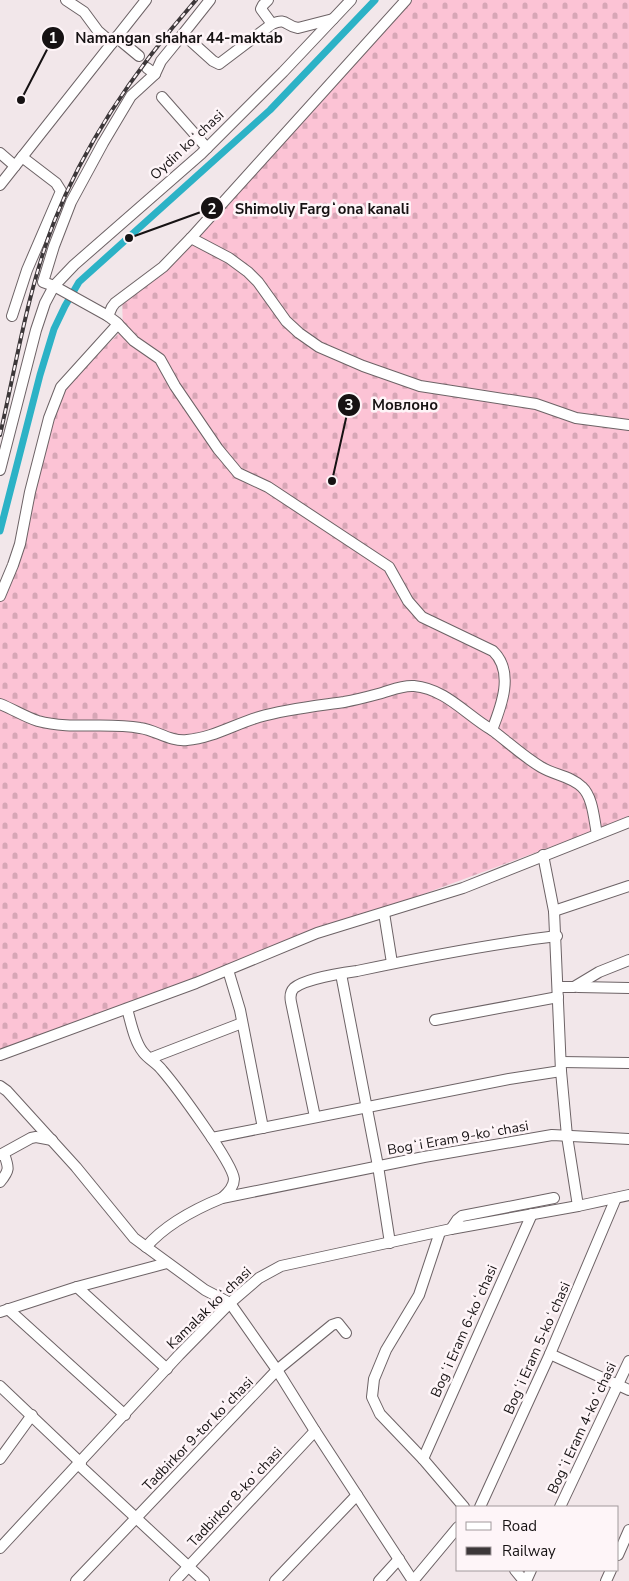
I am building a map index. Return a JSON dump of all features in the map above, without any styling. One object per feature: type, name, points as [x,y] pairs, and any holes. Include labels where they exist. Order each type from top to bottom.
[{"type":"street","points":[[66,0],[84,12],[98,31],[138,56]]},
{"type":"street","points":[[0,185],[146,0]]},
{"type":"street","points":[[210,0],[184,34],[131,96],[103,143],[71,202],[54,246],[43,282],[108,316],[134,341],[160,360],[175,386],[238,473],[268,487],[389,567],[408,601],[422,617],[493,651],[499,657],[504,673],[499,712],[492,730]]},
{"type":"street","points":[[268,0],[263,4],[261,10],[272,24]]},
{"type":"street","name":"Oydin koʻchasi","points":[[0,470],[36,330],[45,303],[56,288],[74,265],[207,148],[351,0]]},
{"type":"street","points":[[108,316],[115,303],[163,267],[191,238],[406,0]]},
{"type":"street","points":[[184,34],[213,61],[219,64],[272,24],[282,20],[298,28],[334,18]]},
{"type":"street","points":[[162,98],[207,148]]},
{"type":"street","points":[[0,153],[15,166]]},
{"type":"street","points":[[12,316],[27,270],[61,191],[56,183],[22,157]]},
{"type":"street","points":[[191,238],[229,258],[248,272],[258,282],[286,321],[299,333],[319,347],[363,366],[420,386],[536,404],[576,418],[629,425]]},
{"type":"street","points":[[0,596],[14,565],[49,418],[60,387],[118,324]]},
{"type":"street","points":[[0,704],[37,720],[59,724],[131,726],[144,728],[176,740],[188,740],[227,729],[259,717],[348,701],[402,686],[415,686],[444,696],[540,767],[551,773],[563,775],[582,787],[590,800],[597,834]]},
{"type":"street","points":[[0,1055],[196,984],[317,933],[463,888],[629,822]]},
{"type":"street","points":[[543,855],[557,936],[561,1066],[566,1136],[578,1206]]},
{"type":"street","points":[[554,911],[629,886]]},
{"type":"street","points":[[384,913],[392,963]]},
{"type":"street","points":[[315,1117],[290,994],[295,988],[341,974],[392,963],[520,940],[557,936]]},
{"type":"street","points":[[435,1020],[558,992],[574,987],[585,982],[598,972],[629,960]]},
{"type":"street","points":[[228,970],[242,1023],[263,1128]]},
{"type":"street","points":[[341,974],[378,1166],[390,1243]]},
{"type":"street","points":[[574,987],[629,988]]},
{"type":"street","points":[[126,1009],[139,1046],[177,1088],[212,1138],[234,1176],[232,1187],[222,1198]]},
{"type":"street","points":[[151,1058],[242,1023]]},
{"type":"street","points":[[212,1138],[509,1079],[561,1066],[629,1063]]},
{"type":"street","points":[[0,1086],[53,1140],[134,1238],[206,1290],[230,1304],[277,1370],[314,1431],[413,1581],[456,1529]]},
{"type":"street","name":"Bogʻi Eram 9-koʻchasi","points":[[146,1247],[157,1236],[178,1221],[207,1204],[222,1198],[378,1166],[552,1135],[629,1139]]},
{"type":"street","points":[[0,1182],[8,1172],[8,1165],[2,1154],[31,1138],[53,1140]]},
{"type":"street","name":"Kamalak koʻchasi","points":[[0,1548],[167,1369],[230,1304],[259,1278],[281,1266],[451,1229],[629,1195]]},
{"type":"street","points":[[451,1229],[462,1216],[554,1198]]},
{"type":"street","name":"Bogʻi Eram 5-koʻchasi","points":[[480,1506],[550,1354],[616,1198]]},
{"type":"street","name":"Bogʻi Eram 6-koʻchasi","points":[[422,1459],[532,1214]]},
{"type":"street","points":[[440,1232],[419,1295],[386,1350],[374,1379],[372,1397],[380,1414],[463,1506]]},
{"type":"street","points":[[4,1310],[167,1262]]},
{"type":"street","points":[[77,1287],[167,1369]]},
{"type":"street","points":[[4,1310],[125,1415]]},
{"type":"street","name":"Tadbirkor 9-tor koʻchasi","points":[[76,1581],[277,1370],[332,1324],[338,1324],[346,1333]]},
{"type":"street","points":[[550,1354],[629,1390]]},
{"type":"street","name":"Bogʻi Eram 4-koʻchasi","points":[[560,1506],[629,1361]]},
{"type":"street","points":[[0,1386],[32,1415],[136,1519],[204,1581]]},
{"type":"street","points":[[0,1459],[32,1415]]},
{"type":"street","name":"Tadbirkor 8-koʻchasi","points":[[175,1581],[314,1431]]},
{"type":"street","points":[[275,1581],[357,1495]]},
{"type":"street","points":[[619,1553],[629,1530]]},
{"type":"street","points":[[379,1581],[400,1559]]},
{"type":"street","points":[[516,1571],[525,1581]]},
{"type":"green space","points":[[412,0],[629,0],[629,818],[272,950],[0,1057],[0,594],[20,557],[49,404],[123,329],[122,301],[157,278],[191,246]]},
{"type":"waterway","points":[[0,531],[40,375],[54,329],[79,282],[270,110],[375,0]]},
{"type":"railway","points":[[0,435],[23,327],[37,274],[54,222],[67,192],[115,105],[154,51],[196,0]]},
{"type":"place","name":"Namangan shahar 44-maktab","points":[[21,100]]},
{"type":"place","name":"Shimoliy Fargʻona kanali","points":[[129,238]]},
{"type":"place","name":"Мовлоно","points":[[332,481]]}]
